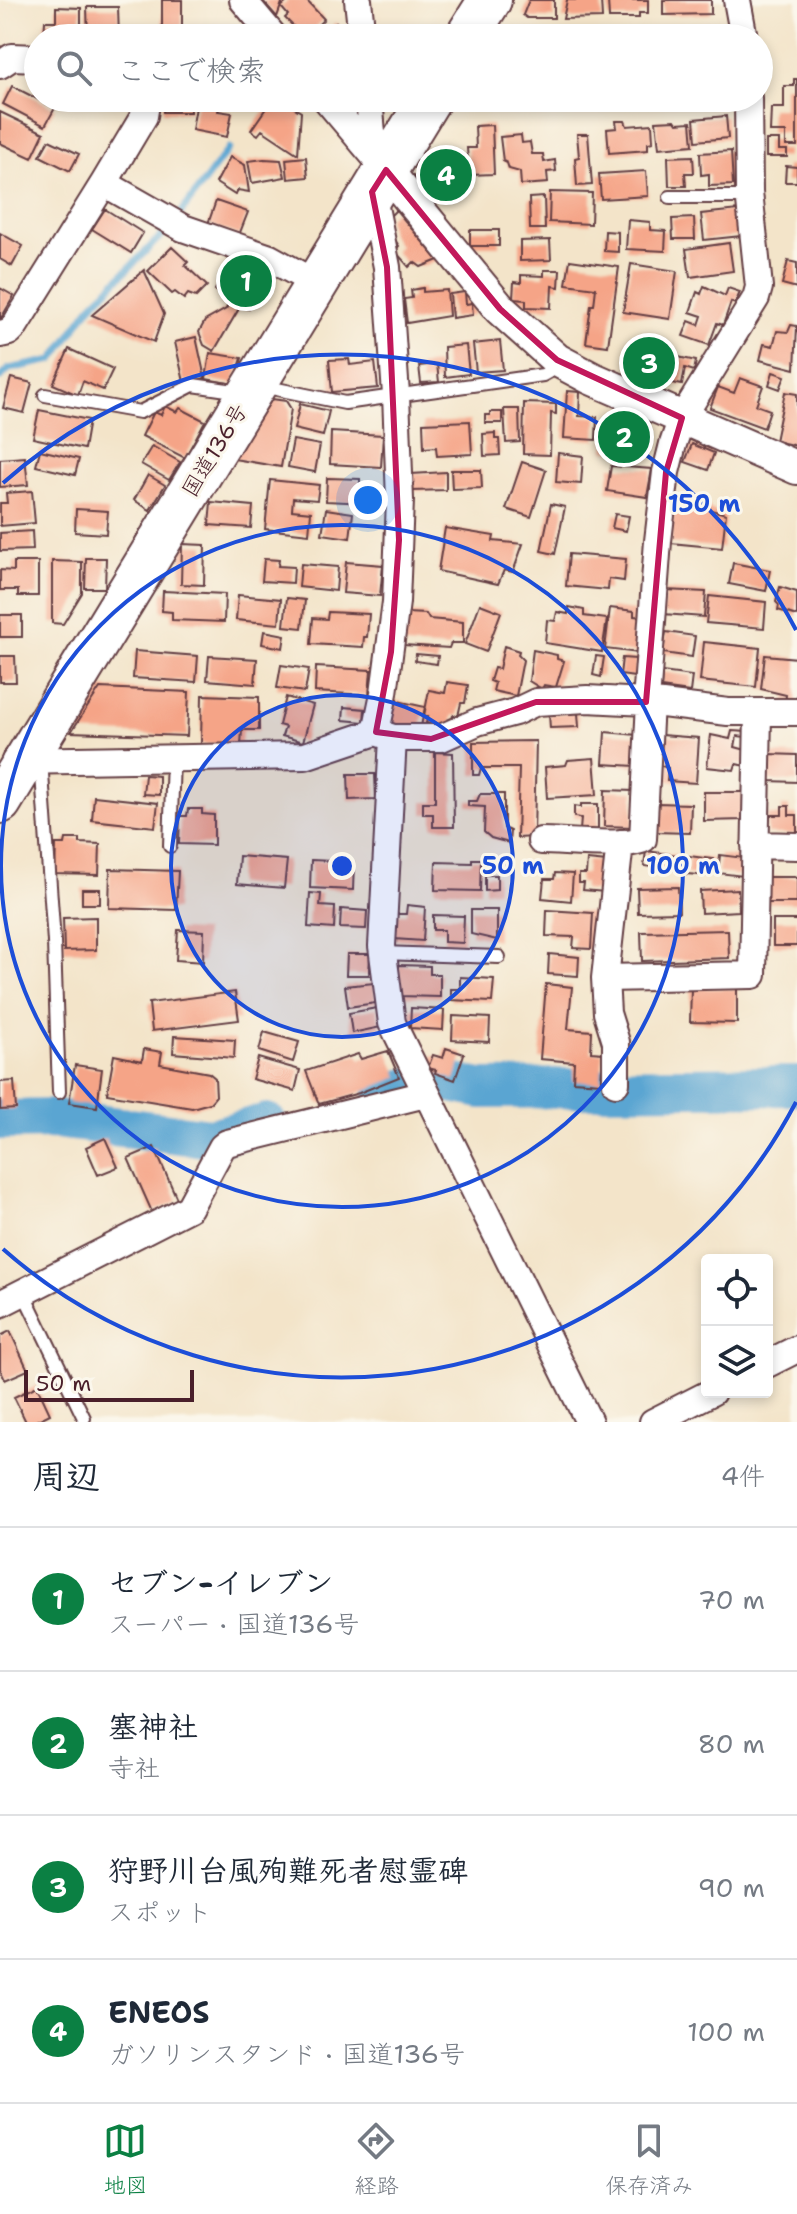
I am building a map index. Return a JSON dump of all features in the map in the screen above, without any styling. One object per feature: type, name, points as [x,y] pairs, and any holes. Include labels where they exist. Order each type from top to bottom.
[{"type":"highway","points":[[475,24],[490,0]]},
{"type":"highway","name":"国道136号","points":[[0,802],[22,761],[421,112]]},
{"type":"street","points":[[243,0],[263,24]]},
{"type":"street","points":[[358,0],[361,24]]},
{"type":"street","points":[[737,0],[741,24]]},
{"type":"street","points":[[0,65],[12,57],[24,57]]},
{"type":"street","points":[[0,334],[14,327],[145,112]]},
{"type":"street","points":[[334,112],[379,181],[500,309],[564,363],[797,468]]},
{"type":"street","points":[[370,112],[387,267],[400,500],[396,602],[384,693],[382,953],[392,1023],[589,1422]]},
{"type":"street","points":[[541,841],[620,843],[643,839],[648,702],[666,472],[682,418],[756,298],[759,280],[750,197],[748,112]]},
{"type":"street","points":[[104,183],[183,228],[270,258],[315,283]]},
{"type":"street","points":[[22,761],[305,756],[384,735],[441,738],[536,702],[587,699],[758,713],[797,712]]},
{"type":"street","points":[[605,978],[753,975],[758,713]]},
{"type":"street","points":[[616,1083],[617,1051],[607,1013],[605,978],[620,843]]},
{"type":"street","points":[[755,845],[797,846]]},
{"type":"street","points":[[11,1298],[189,1208],[227,1143],[426,1094]]},
{"type":"street","points":[[773,1361],[797,1349]]},
{"type":"street","points":[[653,1422],[701,1398]]},
{"type":"lane","points":[[670,197],[750,197]]},
{"type":"lane","points":[[45,395],[140,412],[193,385],[251,389],[335,403],[543,375],[564,363]]},
{"type":"lane","points":[[170,846],[173,759]]},
{"type":"lane","points":[[22,761],[54,942],[59,1092]]},
{"type":"lane","points":[[382,953],[499,957]]},
{"type":"lane","points":[[11,1298],[84,1418]]},
{"type":"highlighted area","points":[[386,170],[500,309],[557,360],[682,418],[666,472],[646,702],[536,702],[431,739],[376,732],[391,652],[399,540],[387,267],[372,192]]},
{"type":"building","points":[[162,0],[182,0],[182,24],[162,24]]},
{"type":"building","points":[[262,0],[283,0],[277,17]]},
{"type":"building","points":[[289,0],[306,0],[324,19],[319,24],[291,24],[281,7]]},
{"type":"building","points":[[529,0],[554,0],[554,18],[527,18],[523,15]]},
{"type":"building","points":[[567,0],[601,0],[602,18],[563,19]]},
{"type":"building","points":[[608,0],[648,0],[648,13],[639,13],[639,18],[609,18]]},
{"type":"building","points":[[663,0],[711,0],[711,14],[663,15]]},
{"type":"building","points":[[56,7],[81,8],[81,24],[45,24],[45,21],[56,21]]},
{"type":"building","points":[[87,7],[118,7],[119,24],[88,24]]},
{"type":"building","points":[[794,79],[797,79],[797,146],[786,146],[786,132],[770,132],[771,112],[773,108],[784,108],[784,86],[794,86]]},
{"type":"building","points":[[12,86],[24,92],[24,112],[53,112],[45,126],[3,104]]},
{"type":"building","points":[[0,112],[44,133],[32,158],[0,143]]},
{"type":"building","points":[[195,112],[232,113],[227,137],[192,130]]},
{"type":"building","points":[[263,112],[301,112],[298,154],[262,130],[258,135],[251,130]]},
{"type":"building","points":[[726,116],[728,138],[696,141],[694,119]]},
{"type":"building","points":[[675,120],[677,123],[691,122],[693,145],[659,148],[656,121]]},
{"type":"building","points":[[616,121],[625,121],[627,126],[652,124],[653,142],[648,143],[648,150],[609,153],[607,129],[617,128]]},
{"type":"building","points":[[492,125],[494,174],[469,175],[467,148],[476,148],[475,126]]},
{"type":"building","points":[[577,134],[588,134],[592,185],[577,186]]},
{"type":"building","points":[[521,135],[522,143],[530,142],[532,154],[543,154],[544,162],[555,160],[556,171],[547,172],[548,183],[521,185],[520,172],[509,169],[503,161],[500,137]]},
{"type":"building","points":[[49,140],[79,154],[70,171],[40,156]]},
{"type":"building","points":[[766,140],[779,140],[779,150],[787,150],[787,157],[766,157]]},
{"type":"building","points":[[731,151],[733,185],[709,186],[709,174],[701,175],[700,153]]},
{"type":"building","points":[[460,156],[465,194],[430,198],[425,160]]},
{"type":"building","points":[[693,156],[694,173],[685,173],[686,186],[669,186],[668,157]]},
{"type":"building","points":[[230,157],[245,165],[249,192],[238,190],[235,195],[216,183]]},
{"type":"building","points":[[306,157],[308,177],[288,179],[286,159]]},
{"type":"building","points":[[281,160],[285,177],[252,183],[248,161]]},
{"type":"building","points":[[786,166],[797,167],[797,182],[785,182]]},
{"type":"building","points":[[646,171],[648,196],[601,199],[599,174]]},
{"type":"building","points":[[550,192],[592,193],[591,224],[549,222]]},
{"type":"building","points":[[544,197],[545,229],[530,229],[529,198]]},
{"type":"building","points":[[216,201],[248,212],[239,235],[208,224]]},
{"type":"building","points":[[105,209],[143,233],[131,253],[92,229]]},
{"type":"building","points":[[396,210],[438,260],[421,267],[414,262],[409,267],[395,251],[399,246],[391,234],[388,218]]},
{"type":"building","points":[[738,210],[741,236],[704,240],[701,214]]},
{"type":"building","points":[[694,218],[695,239],[673,239],[672,219]]},
{"type":"building","points":[[628,220],[650,222],[650,230],[666,231],[665,251],[626,249]]},
{"type":"building","points":[[470,230],[499,230],[499,246],[470,246]]},
{"type":"building","points":[[605,231],[618,232],[618,252],[604,251]]},
{"type":"building","points":[[0,233],[23,246],[12,266],[0,259]]},
{"type":"building","points":[[550,240],[551,260],[520,261],[520,241]]},
{"type":"building","points":[[729,243],[733,271],[690,277],[686,249]]},
{"type":"building","points":[[172,247],[207,286],[196,297],[188,294],[184,299],[175,292],[172,294],[148,271]]},
{"type":"building","points":[[237,253],[273,268],[249,309],[240,307],[214,351],[204,345],[199,332],[205,321],[226,309],[230,301],[215,290]]},
{"type":"building","points":[[570,260],[619,267],[608,346],[586,343],[596,288],[566,284]]},
{"type":"building","points":[[788,261],[797,263],[797,288],[782,284]]},
{"type":"building","points":[[631,264],[677,271],[670,319],[623,312]]},
{"type":"building","points":[[144,270],[164,314],[154,342],[92,315]]},
{"type":"building","points":[[544,270],[560,270],[559,287],[552,286],[551,308],[526,307],[526,300],[513,299],[514,282],[521,283],[521,275],[544,276]]},
{"type":"building","points":[[704,286],[725,296],[728,288],[740,292],[735,304],[731,302],[723,325],[717,323],[709,345],[683,336],[689,321],[699,325],[702,316],[690,312],[697,292],[701,294]]},
{"type":"building","points":[[0,288],[14,296],[0,320]]},
{"type":"building","points":[[423,288],[423,292],[447,290],[449,316],[407,323],[404,299],[412,298],[411,290]]},
{"type":"building","points":[[465,292],[466,304],[472,303],[473,315],[452,318],[450,294]]},
{"type":"building","points":[[791,325],[797,326],[795,369],[760,360],[764,344],[773,346],[777,331],[788,332]]},
{"type":"building","points":[[196,337],[205,378],[184,382],[175,342]]},
{"type":"building","points":[[500,341],[503,370],[476,372],[473,344]]},
{"type":"building","points":[[466,345],[469,374],[445,377],[444,347]]},
{"type":"building","points":[[69,349],[113,369],[103,390],[83,381],[78,395],[53,384]]},
{"type":"building","points":[[210,353],[242,358],[234,384],[206,379]]},
{"type":"building","points":[[669,355],[696,361],[694,371],[685,368],[682,385],[664,381]]},
{"type":"building","points":[[349,359],[350,365],[375,362],[378,388],[332,392],[329,360]]},
{"type":"building","points":[[437,364],[439,382],[421,383],[419,366]]},
{"type":"building","points":[[773,372],[785,376],[780,389],[769,385]]},
{"type":"building","points":[[11,378],[32,383],[24,413],[3,408]]},
{"type":"building","points":[[740,378],[763,386],[756,405],[770,410],[764,428],[710,408],[718,387],[734,393]]},
{"type":"building","points":[[567,391],[580,392],[579,416],[597,417],[596,440],[564,438]]},
{"type":"building","points":[[785,392],[797,394],[797,446],[775,441]]},
{"type":"building","points":[[272,399],[286,401],[291,409],[281,467],[234,459]]},
{"type":"building","points":[[524,403],[556,404],[556,414],[551,413],[550,455],[523,454]]},
{"type":"building","points":[[300,404],[329,411],[323,436],[294,429]]},
{"type":"building","points":[[165,406],[177,412],[180,408],[205,421],[185,458],[142,436],[154,412],[161,415]]},
{"type":"building","points":[[504,409],[519,409],[520,442],[506,443]]},
{"type":"building","points":[[39,410],[89,420],[84,449],[33,438]]},
{"type":"building","points":[[490,412],[502,412],[502,423],[485,423],[485,415],[490,415]]},
{"type":"building","points":[[622,417],[631,418],[631,428],[644,430],[642,452],[605,451],[606,423],[621,424]]},
{"type":"building","points":[[470,421],[472,454],[437,456],[436,447],[424,448],[423,423]]},
{"type":"building","points":[[331,432],[383,435],[381,467],[330,464]]},
{"type":"building","points":[[495,433],[495,439],[499,439],[500,455],[484,456],[483,434]]},
{"type":"building","points":[[293,440],[320,445],[315,472],[288,467]]},
{"type":"building","points":[[692,444],[714,453],[708,470],[685,462]]},
{"type":"building","points":[[152,446],[180,462],[169,480],[141,464]]},
{"type":"building","points":[[40,450],[79,459],[75,475],[36,466]]},
{"type":"building","points":[[558,453],[583,456],[581,484],[556,482]]},
{"type":"building","points":[[25,457],[28,485],[0,487],[0,459]]},
{"type":"building","points":[[522,462],[546,470],[531,517],[506,509]]},
{"type":"building","points":[[611,466],[652,469],[647,497],[607,491]]},
{"type":"building","points":[[451,470],[481,470],[482,488],[452,489]]},
{"type":"building","points":[[446,472],[446,490],[412,491],[411,474]]},
{"type":"building","points":[[148,475],[165,485],[150,510],[134,500]]},
{"type":"building","points":[[327,478],[360,479],[360,486],[368,486],[367,503],[326,501]]},
{"type":"building","points":[[270,480],[319,485],[317,500],[293,498],[292,510],[311,512],[309,534],[265,529]]},
{"type":"building","points":[[32,491],[35,523],[0,526],[0,503],[7,503],[6,493]]},
{"type":"building","points":[[690,497],[705,499],[711,510],[726,514],[722,548],[671,543],[674,501],[689,505]]},
{"type":"building","points":[[211,502],[253,506],[251,528],[209,525]]},
{"type":"building","points":[[551,504],[565,507],[555,554],[541,551]]},
{"type":"building","points":[[76,509],[108,511],[106,534],[75,532]]},
{"type":"building","points":[[326,509],[353,513],[350,538],[322,534]]},
{"type":"building","points":[[615,514],[629,516],[626,531],[612,528]]},
{"type":"building","points":[[445,528],[494,536],[493,541],[523,544],[513,572],[504,570],[498,584],[438,571]]},
{"type":"building","points":[[32,531],[33,550],[0,551],[0,533]]},
{"type":"building","points":[[182,544],[205,545],[204,585],[181,584]]},
{"type":"building","points":[[569,554],[626,559],[624,581],[609,579],[608,590],[566,586]]},
{"type":"building","points":[[86,558],[106,558],[105,588],[85,588]]},
{"type":"building","points":[[264,559],[279,560],[278,566],[294,567],[293,583],[262,581]]},
{"type":"building","points":[[52,561],[82,562],[82,593],[63,624],[52,623]]},
{"type":"building","points":[[14,562],[38,562],[38,596],[18,596],[18,590],[0,590],[0,570],[14,571]]},
{"type":"building","points":[[346,562],[383,565],[380,596],[343,593]]},
{"type":"building","points":[[733,563],[770,570],[766,591],[729,584]]},
{"type":"building","points":[[301,564],[338,567],[336,591],[299,587]]},
{"type":"building","points":[[780,587],[797,592],[797,616],[778,610],[776,602]]},
{"type":"building","points":[[665,590],[706,592],[704,617],[663,614]]},
{"type":"building","points":[[163,591],[225,594],[224,622],[172,620],[172,612],[162,611]]},
{"type":"building","points":[[238,595],[281,599],[279,624],[236,620]]},
{"type":"building","points":[[709,596],[766,602],[764,628],[706,623]]},
{"type":"building","points":[[287,598],[305,600],[302,628],[284,626]]},
{"type":"building","points":[[480,604],[501,612],[486,652],[465,644]]},
{"type":"building","points":[[569,607],[584,610],[584,616],[607,619],[602,652],[545,643],[547,620],[555,621],[557,612],[568,614]]},
{"type":"building","points":[[610,608],[634,611],[634,616],[643,617],[638,653],[605,649]]},
{"type":"building","points":[[328,612],[369,614],[363,647],[311,644],[313,618],[327,619]]},
{"type":"building","points":[[406,613],[463,622],[463,643],[451,643],[449,648],[404,645]]},
{"type":"building","points":[[0,615],[22,615],[22,637],[0,637]]},
{"type":"building","points":[[264,631],[285,635],[283,648],[262,644]]},
{"type":"building","points":[[666,632],[695,636],[692,657],[663,653]]},
{"type":"building","points":[[704,642],[760,648],[756,687],[700,681]]},
{"type":"building","points":[[504,646],[519,651],[518,655],[523,660],[516,696],[493,691],[495,683],[490,681],[494,668],[499,669]]},
{"type":"building","points":[[533,650],[557,655],[557,659],[564,661],[556,687],[544,685],[542,689],[529,681]]},
{"type":"building","points":[[135,651],[198,656],[196,682],[133,678]]},
{"type":"building","points":[[416,654],[438,656],[437,664],[415,661]]},
{"type":"building","points":[[765,655],[797,658],[797,704],[785,703],[786,695],[761,689]]},
{"type":"building","points":[[0,656],[15,656],[16,682],[0,682]]},
{"type":"building","points":[[209,656],[257,659],[255,684],[207,680]]},
{"type":"building","points":[[596,656],[604,657],[601,677],[593,675]]},
{"type":"building","points":[[622,658],[636,659],[635,677],[620,675]]},
{"type":"building","points":[[281,665],[309,669],[305,692],[277,688]]},
{"type":"building","points":[[316,667],[371,670],[369,695],[315,692]]},
{"type":"building","points":[[662,672],[692,676],[690,692],[661,688]]},
{"type":"building","points":[[447,682],[468,685],[465,703],[461,703],[458,716],[453,715],[451,727],[426,723],[428,716],[424,716],[429,690],[445,693]]},
{"type":"building","points":[[100,688],[189,692],[187,736],[71,732]]},
{"type":"building","points":[[202,695],[259,697],[259,730],[242,730],[241,745],[201,744]]},
{"type":"building","points":[[286,697],[313,705],[303,742],[282,736],[285,727],[279,725]]},
{"type":"building","points":[[393,700],[425,707],[420,731],[388,724]]},
{"type":"building","points":[[344,707],[365,709],[364,722],[343,720]]},
{"type":"building","points":[[578,713],[579,727],[550,728],[549,714]]},
{"type":"building","points":[[732,731],[747,732],[746,737],[737,736],[735,747],[746,750],[745,766],[736,764],[734,770],[707,767],[711,735],[730,739]]},
{"type":"building","points":[[605,732],[637,735],[635,766],[603,764]]},
{"type":"building","points":[[661,735],[699,738],[696,783],[667,781],[668,768],[659,765]]},
{"type":"building","points":[[536,741],[534,837],[517,838],[519,768],[481,768],[479,775],[473,775],[473,742]]},
{"type":"building","points":[[435,752],[453,753],[454,827],[433,827],[433,814],[423,814],[423,802],[435,802]]},
{"type":"building","points":[[769,754],[797,755],[797,782],[768,781]]},
{"type":"building","points":[[594,758],[597,795],[547,798],[545,767],[566,765],[568,760]]},
{"type":"building","points":[[348,774],[375,774],[376,799],[349,800]]},
{"type":"building","points":[[145,775],[159,776],[159,795],[143,794]]},
{"type":"building","points":[[605,790],[634,791],[633,827],[604,826]]},
{"type":"building","points":[[704,792],[743,792],[744,820],[704,821]]},
{"type":"building","points":[[480,794],[504,794],[504,828],[510,831],[509,843],[491,838],[484,832],[485,807],[468,806],[468,801],[477,801]]},
{"type":"building","points":[[94,796],[158,803],[155,827],[92,820]]},
{"type":"building","points":[[656,803],[691,804],[690,833],[655,832]]},
{"type":"building","points":[[581,804],[598,804],[598,831],[580,831],[581,818],[574,817],[574,806],[581,807]]},
{"type":"building","points":[[782,806],[789,806],[789,815],[797,815],[797,834],[767,834],[767,815],[782,815]]},
{"type":"building","points":[[188,809],[202,809],[202,814],[214,815],[214,845],[179,844],[180,816],[187,816]]},
{"type":"building","points":[[66,839],[100,844],[99,875],[55,874],[56,844],[65,844]]},
{"type":"building","points":[[646,851],[678,855],[676,870],[644,866]]},
{"type":"building","points":[[720,855],[745,858],[743,876],[718,873]]},
{"type":"building","points":[[239,856],[287,860],[284,888],[237,884]]},
{"type":"building","points":[[689,856],[713,859],[711,876],[687,874]]},
{"type":"building","points":[[472,859],[481,859],[480,891],[435,890],[436,862],[472,863]]},
{"type":"building","points":[[311,860],[354,862],[353,890],[310,888]]},
{"type":"building","points":[[587,860],[607,862],[605,892],[583,890],[584,883],[579,883],[579,874],[586,874]]},
{"type":"building","points":[[110,869],[178,871],[176,910],[109,908]]},
{"type":"building","points":[[555,873],[573,874],[571,901],[542,898],[544,879],[554,879]]},
{"type":"building","points":[[485,875],[497,875],[497,890],[485,891]]},
{"type":"building","points":[[766,877],[797,877],[797,903],[766,903]]},
{"type":"building","points":[[678,887],[679,912],[638,913],[637,888]]},
{"type":"building","points":[[82,889],[100,889],[100,904],[82,904]]},
{"type":"building","points":[[738,889],[739,911],[701,913],[700,891]]},
{"type":"building","points":[[310,893],[321,894],[320,906],[335,907],[334,929],[308,927]]},
{"type":"building","points":[[407,905],[425,907],[423,941],[394,939],[396,914],[406,914]]},
{"type":"building","points":[[341,909],[367,911],[366,929],[340,928]]},
{"type":"building","points":[[471,910],[497,910],[497,940],[471,934]]},
{"type":"building","points":[[547,910],[593,913],[591,949],[573,948],[574,937],[546,936]]},
{"type":"building","points":[[433,915],[464,916],[463,943],[444,942],[444,930],[433,930]]},
{"type":"building","points":[[96,917],[96,950],[64,951],[63,918]]},
{"type":"building","points":[[773,920],[797,920],[797,946],[773,946]]},
{"type":"building","points":[[178,930],[204,931],[203,962],[176,960]]},
{"type":"building","points":[[728,930],[729,958],[642,961],[641,932]]},
{"type":"building","points":[[347,954],[370,954],[369,975],[346,975]]},
{"type":"building","points":[[549,954],[579,957],[578,976],[548,974]]},
{"type":"building","points":[[399,965],[430,966],[430,974],[440,974],[440,997],[399,996]]},
{"type":"building","points":[[460,977],[494,979],[492,1002],[451,1000],[451,989],[460,989]]},
{"type":"building","points":[[374,983],[376,1003],[348,1007],[345,986]]},
{"type":"building","points":[[546,984],[572,987],[568,1029],[592,1031],[591,1052],[603,1053],[601,1083],[573,1081],[574,1062],[540,1059]]},
{"type":"building","points":[[691,988],[737,989],[737,1023],[690,1022]]},
{"type":"building","points":[[235,992],[239,1020],[152,1031],[149,1003]]},
{"type":"building","points":[[377,1008],[381,1027],[352,1033],[349,1013]]},
{"type":"building","points":[[411,1008],[444,1010],[443,1030],[410,1028]]},
{"type":"building","points":[[453,1016],[490,1018],[489,1042],[452,1040]]},
{"type":"building","points":[[264,1032],[299,1042],[293,1062],[259,1051]]},
{"type":"building","points":[[174,1036],[235,1040],[234,1058],[173,1053]]},
{"type":"building","points":[[446,1048],[464,1054],[455,1080],[428,1068],[433,1055],[443,1058]]},
{"type":"building","points":[[144,1049],[162,1052],[160,1064],[209,1073],[215,1078],[216,1096],[210,1103],[192,1108],[107,1094],[114,1055],[142,1061]]},
{"type":"building","points":[[388,1051],[399,1077],[319,1104],[306,1071],[358,1054],[361,1059]]},
{"type":"building","points":[[258,1058],[300,1070],[295,1091],[252,1079]]},
{"type":"building","points":[[75,1065],[102,1069],[97,1107],[69,1103]]},
{"type":"building","points":[[14,1081],[16,1109],[0,1110],[0,1082]]},
{"type":"building","points":[[105,1138],[118,1167],[98,1175],[86,1147]]},
{"type":"building","points":[[154,1147],[178,1201],[152,1212],[128,1158]]},
{"type":"building","points":[[10,1331],[28,1370],[5,1380],[0,1369],[0,1336]]},
{"type":"building","points":[[37,1386],[50,1414],[34,1422],[26,1422],[14,1397]]},
{"type":"waterway","points":[[178,217],[229,148]]},
{"type":"waterway","points":[[0,378],[9,369],[53,360],[90,307],[170,227]]},
{"type":"waterway","points":[[384,1094],[436,1080],[481,1089],[797,1086]]},
{"type":"waterway","points":[[0,1120],[55,1119],[211,1138],[267,1123]]},
{"type":"place","name":"ENEOS","points":[[446,175]]},
{"type":"place","name":"セブン-イレブン","points":[[246,281]]},
{"type":"place","name":"狩野川台風殉難死者慰霊碑","points":[[649,363]]},
{"type":"place","name":"塞神社","points":[[624,437]]}]
